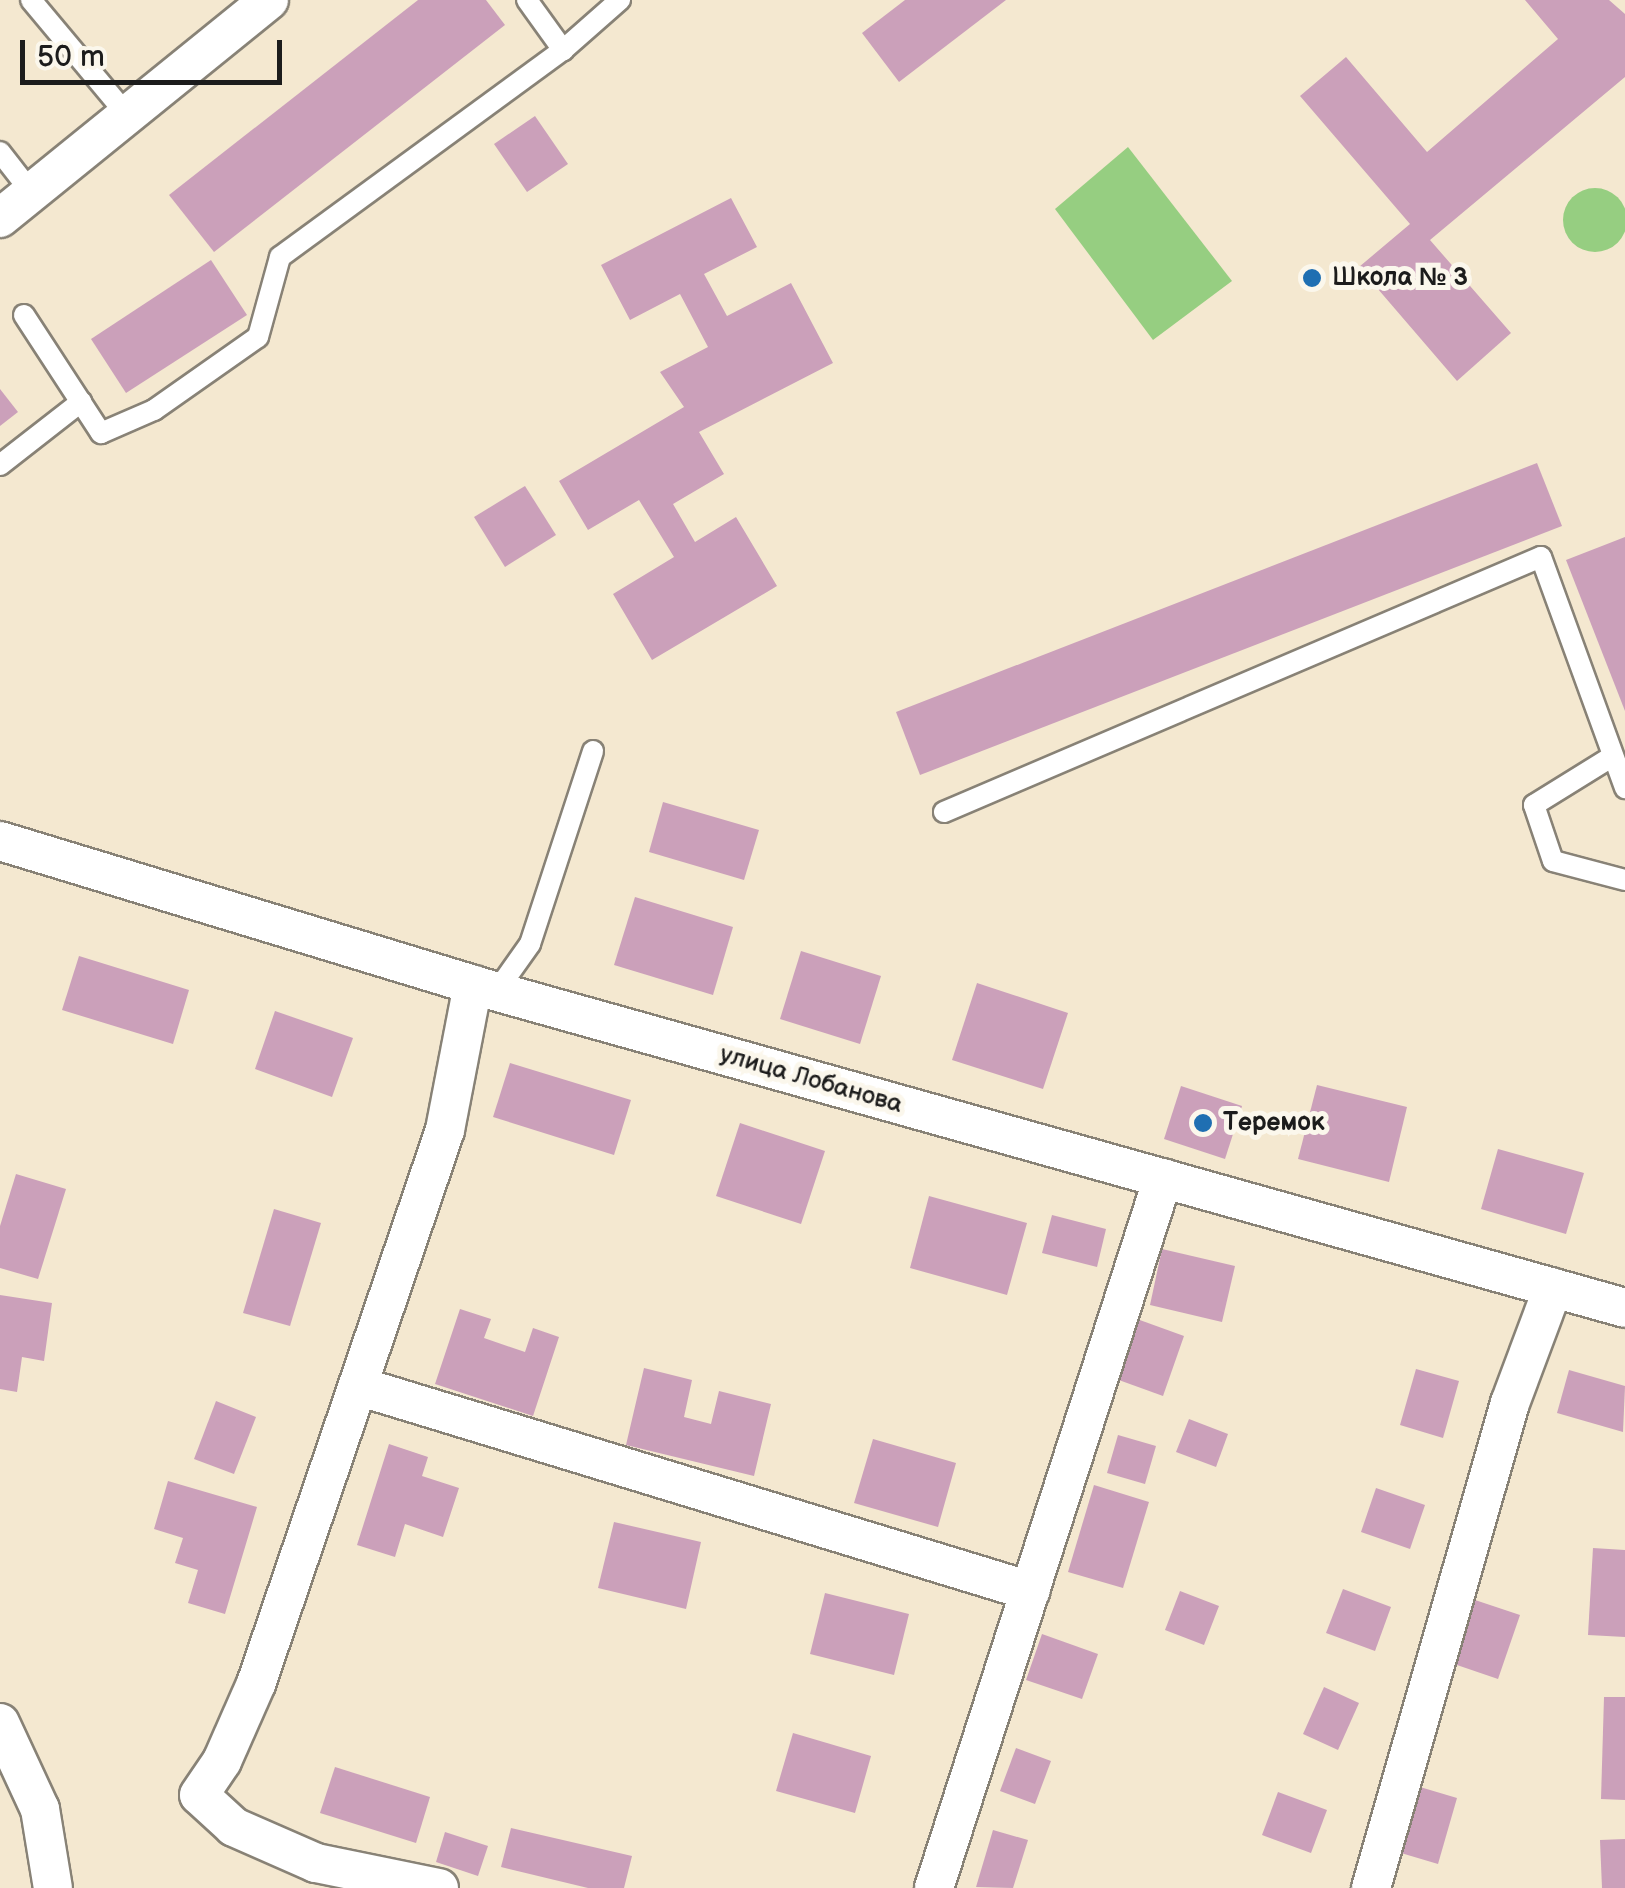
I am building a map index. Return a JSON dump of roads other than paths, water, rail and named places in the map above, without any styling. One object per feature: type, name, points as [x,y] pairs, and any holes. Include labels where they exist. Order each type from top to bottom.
[{"type":"street","points":[[0,218],[269,0]]},
{"type":"street","name":"улица Лобанова","points":[[0,840],[485,989],[1625,1308]]},
{"type":"street","points":[[440,1888],[316,1863],[234,1828],[199,1795],[222,1761],[256,1684],[445,1130],[485,989]]},
{"type":"street","points":[[934,1888],[1163,1178]]},
{"type":"street","points":[[1371,1888],[1510,1403],[1552,1288]]},
{"type":"street","points":[[358,1386],[1030,1591]]},
{"type":"street","points":[[0,1723],[40,1809],[53,1888]]},
{"type":"lane","points":[[31,0],[127,115]]},
{"type":"lane","points":[[526,0],[563,50]]},
{"type":"lane","points":[[24,316],[101,433],[154,410],[258,337],[280,257],[563,50],[620,0]]},
{"type":"lane","points":[[0,152],[32,192]]},
{"type":"lane","points":[[0,466],[81,402]]},
{"type":"lane","points":[[944,812],[1541,558],[1625,788]]},
{"type":"lane","points":[[485,989],[530,944],[593,750]]},
{"type":"lane","points":[[1613,756],[1534,805],[1553,860],[1625,880]]},
{"type":"place","name":"Школа № 3","points":[[1312,278]]},
{"type":"place","name":"Теремок","points":[[1203,1123]]}]
